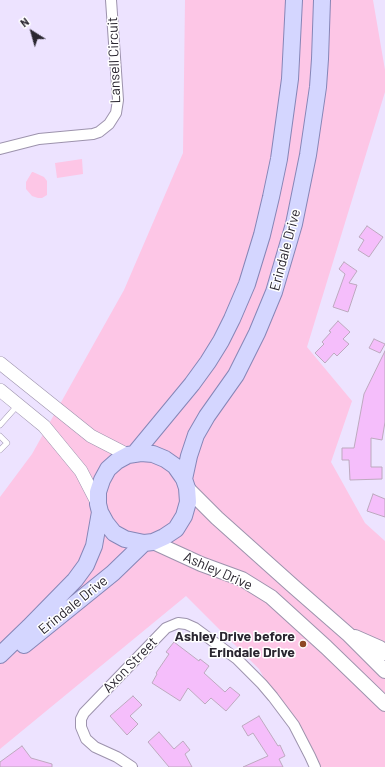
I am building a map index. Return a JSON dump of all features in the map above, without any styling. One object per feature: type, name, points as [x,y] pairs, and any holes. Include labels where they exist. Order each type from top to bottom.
[{"type":"main road","name":"Erindale Drive","points":[[131,454],[192,384],[208,362],[232,320],[246,284],[262,235],[279,159],[292,61],[294,0]]},
{"type":"main road","name":"Erindale Drive","points":[[186,484],[189,456],[196,435],[236,375],[257,333],[274,292],[294,224],[308,155],[318,86],[322,0]]},
{"type":"main road","points":[[131,454],[153,454],[165,458],[175,466],[186,484],[188,502],[184,516],[176,529],[164,537],[148,543],[125,539],[114,533],[106,523],[99,508],[98,492],[108,469],[117,461],[131,454]]},
{"type":"main road","name":"Ashley Drive","points":[[186,484],[214,515],[349,635],[385,671]]},
{"type":"main road","name":"Erindale Drive","points":[[0,654],[30,627],[67,589],[86,565],[94,546],[99,508]]},
{"type":"main road","name":"Erindale Drive","points":[[0,665],[148,543]]},
{"type":"main road","name":"Ashley Drive","points":[[148,543],[242,579],[271,597],[385,704]]},
{"type":"main road","points":[[349,635],[380,648],[385,652]]},
{"type":"street","name":"Lansell Circuit","points":[[0,149],[39,139],[93,134],[99,132],[109,124],[116,113],[118,100],[111,0]]},
{"type":"street","points":[[0,364],[91,436],[131,454]]},
{"type":"street","points":[[18,405],[24,383]]},
{"type":"street","points":[[0,390],[44,426],[81,471],[99,508]]},
{"type":"street","name":"Axon Street","points":[[132,767],[117,757],[95,747],[86,739],[81,727],[81,720],[84,713],[166,628],[178,623],[186,624],[195,628],[237,660],[262,684],[294,725],[315,767]]},
{"type":"lane","points":[[0,425],[18,405]]},
{"type":"lane","points":[[0,436],[7,443],[0,450]]},
{"type":"shaded area","points":[[185,0],[373,0],[385,70],[385,92],[307,347],[352,401],[331,462],[365,523],[385,541],[385,767],[314,767],[259,669],[186,596],[0,749],[0,497],[32,454],[124,290],[183,153]]},
{"type":"shaded area","points":[[82,159],[83,174],[57,178],[55,163]]},
{"type":"shaded area","points":[[32,172],[44,177],[47,181],[47,195],[42,198],[32,196],[26,189],[26,182]]},
{"type":"building","points":[[367,226],[383,237],[369,257],[358,250],[364,240],[359,237]]},
{"type":"building","points":[[344,262],[357,271],[349,283],[357,285],[348,312],[333,307],[345,274],[339,269]]},
{"type":"building","points":[[338,321],[350,332],[343,339],[349,344],[337,356],[334,353],[325,363],[315,353],[324,344],[322,342]]},
{"type":"building","points":[[374,339],[385,344],[380,353],[369,348]]},
{"type":"building","points":[[385,351],[385,422],[382,440],[371,438],[371,467],[382,467],[382,479],[350,480],[349,460],[342,460],[342,448],[354,448],[364,394]]},
{"type":"building","points":[[373,494],[385,499],[385,517],[367,511]]},
{"type":"building","points":[[174,642],[199,661],[200,659],[209,666],[204,673],[225,692],[230,687],[240,695],[226,711],[211,698],[205,704],[188,688],[180,701],[152,683],[157,674],[156,673],[169,654],[166,652]]},
{"type":"building","points":[[133,696],[142,705],[130,716],[138,724],[127,735],[110,716]]},
{"type":"building","points":[[259,716],[278,746],[280,745],[285,756],[279,759],[283,767],[243,767],[268,756],[253,733],[248,736],[242,726]]},
{"type":"building","points":[[159,732],[174,749],[183,741],[190,750],[185,754],[192,767],[169,767],[148,742]]},
{"type":"building","points":[[22,746],[31,758],[52,764],[52,767],[0,767],[0,762]]},
{"type":"place","name":"Ashley Drive before Erindale Drive","points":[[303,644]]}]
